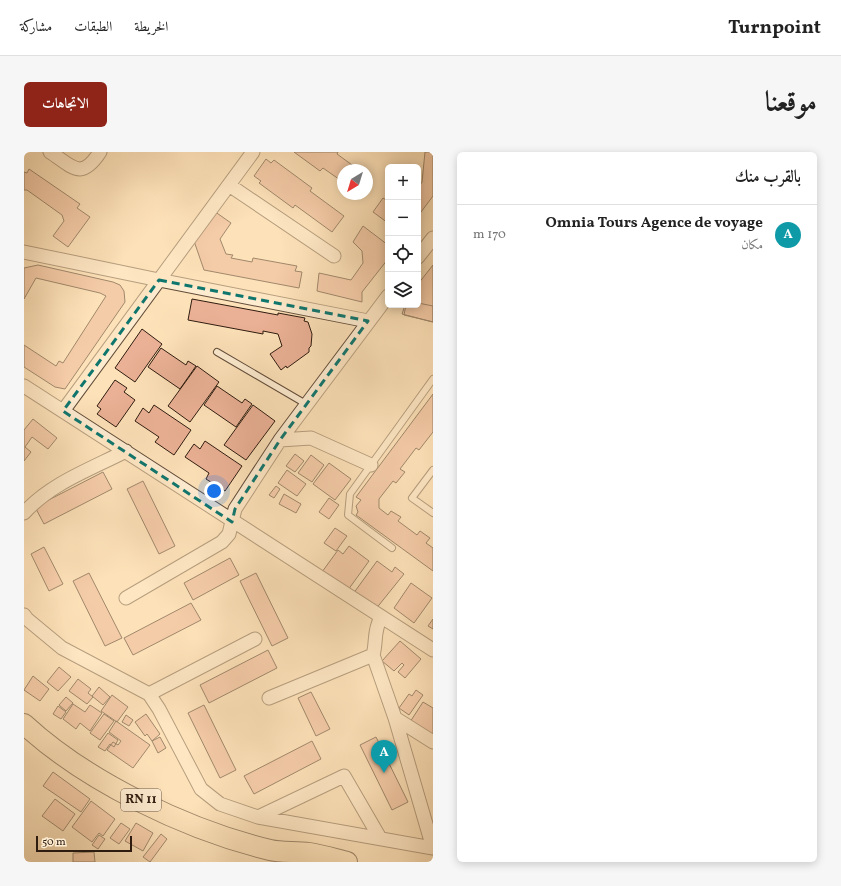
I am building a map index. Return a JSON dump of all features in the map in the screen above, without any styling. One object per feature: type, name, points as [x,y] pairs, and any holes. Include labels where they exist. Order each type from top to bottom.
[{"type":"main road","name":"RN 11","points":[[24,724],[84,770],[157,809],[226,837],[271,850],[309,853],[347,862]]},
{"type":"main road","name":"RN 11","points":[[271,850],[292,862]]},
{"type":"street","points":[[50,152],[74,167],[80,169],[91,165],[100,152]]},
{"type":"street","points":[[62,411],[253,152]]},
{"type":"street","points":[[229,185],[334,256]]},
{"type":"street","points":[[421,254],[433,238]]},
{"type":"street","points":[[24,252],[368,321]]},
{"type":"street","points":[[126,598],[222,542],[228,534],[235,509],[280,440],[385,300]]},
{"type":"street","points":[[24,386],[126,451],[232,522],[381,617],[431,646]]},
{"type":"street","points":[[280,440],[311,438],[371,465]]},
{"type":"street","points":[[24,513],[34,502],[56,486],[126,451]]},
{"type":"street","points":[[24,615],[62,648],[149,694],[159,709],[201,789],[220,804],[258,817],[433,848],[395,718],[374,655],[375,632],[381,617]]},
{"type":"street","points":[[149,694],[255,639]]},
{"type":"street","points":[[269,698],[374,655]]},
{"type":"street","points":[[395,718],[433,742]]},
{"type":"street","points":[[258,817],[344,776],[380,838]]},
{"type":"lane","points":[[217,352],[306,404]]},
{"type":"lane","points":[[392,548],[348,514],[350,494],[433,379]]},
{"type":"lane","points":[[433,470],[412,498],[433,513]]},
{"type":"highlighted area","points":[[159,280],[368,321],[280,440],[235,509],[232,522],[63,411]]},
{"type":"building","points":[[294,152],[338,152],[337,154],[351,164],[337,164],[337,178],[323,168],[320,171]]},
{"type":"building","points":[[425,152],[433,152],[433,196],[421,212]]},
{"type":"building","points":[[266,159],[271,163],[274,160],[312,188],[310,191],[344,216],[332,232],[295,205],[293,208],[259,183],[261,181],[254,176]]},
{"type":"building","points":[[29,169],[80,204],[77,208],[90,217],[68,247],[53,236],[64,221],[62,215],[27,190],[24,190],[24,172],[27,173]]},
{"type":"building","points":[[383,198],[385,199],[385,221],[373,212]]},
{"type":"building","points":[[214,211],[231,223],[220,239],[226,254],[233,255],[231,258],[252,262],[253,258],[297,266],[295,271],[302,272],[299,288],[204,270],[194,241]]},
{"type":"building","points":[[363,226],[385,243],[385,263],[362,292],[362,302],[317,291],[319,273],[351,280],[363,263],[362,251],[353,242]]},
{"type":"building","points":[[38,265],[113,282],[120,285],[124,291],[125,302],[65,389],[55,387],[24,367],[24,345],[56,366],[59,361],[63,363],[106,296],[100,293],[36,278],[24,299],[24,268]]},
{"type":"building","points":[[433,265],[433,322],[402,314],[404,308],[421,308],[421,280]]},
{"type":"building","points":[[192,299],[278,315],[278,313],[305,318],[304,321],[308,322],[312,334],[309,352],[287,368],[286,366],[281,370],[270,354],[282,346],[278,334],[263,331],[263,334],[188,320]]},
{"type":"building","points":[[421,304],[433,306],[433,322],[404,315],[405,308],[421,308]]},
{"type":"building","points":[[142,329],[162,344],[135,382],[115,368]]},
{"type":"building","points":[[161,348],[186,365],[188,361],[196,366],[180,389],[148,367]]},
{"type":"building","points":[[197,366],[219,382],[190,422],[168,406]]},
{"type":"building","points":[[115,380],[127,388],[124,392],[135,400],[116,427],[97,414],[101,409],[97,406]]},
{"type":"building","points":[[217,386],[242,403],[245,399],[252,404],[236,427],[204,405]]},
{"type":"building","points":[[433,394],[433,432],[419,450],[416,448],[400,469],[405,472],[396,483],[393,481],[379,499],[379,508],[388,515],[391,511],[401,517],[398,521],[417,535],[420,531],[430,538],[426,543],[433,548],[433,571],[356,515],[358,512],[356,506],[361,500],[356,497]]},
{"type":"building","points":[[154,405],[191,430],[174,455],[155,442],[159,437],[135,421],[143,408],[149,413]]},
{"type":"building","points":[[253,405],[275,421],[246,460],[224,445]]},
{"type":"building","points":[[33,419],[57,438],[48,449],[32,437],[25,447],[31,452],[24,461],[24,430]]},
{"type":"building","points":[[205,441],[242,466],[225,491],[206,479],[209,473],[185,457],[194,444],[200,449]]},
{"type":"building","points":[[295,454],[304,461],[295,472],[286,466]]},
{"type":"building","points":[[311,455],[324,465],[312,482],[298,473]]},
{"type":"building","points":[[329,463],[351,479],[335,500],[313,484]]},
{"type":"building","points":[[287,470],[306,484],[297,496],[278,483]]},
{"type":"building","points":[[103,472],[112,489],[44,524],[35,507]]},
{"type":"building","points":[[143,481],[175,546],[159,554],[127,489]]},
{"type":"building","points":[[276,486],[280,489],[274,498],[269,495]]},
{"type":"building","points":[[284,494],[301,504],[296,513],[279,504]]},
{"type":"building","points":[[329,498],[339,505],[329,519],[319,512]]},
{"type":"building","points":[[335,528],[347,536],[336,551],[324,543]]},
{"type":"building","points":[[349,546],[369,561],[348,590],[322,572],[338,550],[343,554]]},
{"type":"building","points":[[44,547],[63,584],[49,591],[31,554]]},
{"type":"building","points":[[230,558],[239,575],[193,600],[184,583]]},
{"type":"building","points":[[377,561],[392,572],[395,567],[404,574],[375,610],[353,594]]},
{"type":"building","points":[[89,573],[122,638],[105,646],[73,581]]},
{"type":"building","points":[[256,573],[288,638],[272,646],[240,581]]},
{"type":"building","points":[[411,583],[432,598],[414,623],[394,608]]},
{"type":"building","points":[[191,603],[201,620],[133,655],[124,638]]},
{"type":"building","points":[[433,619],[433,629],[428,626]]},
{"type":"building","points":[[400,641],[421,659],[405,678],[398,672],[404,665],[402,663],[394,671],[382,661]]},
{"type":"building","points":[[268,650],[277,668],[209,703],[200,685]]},
{"type":"building","points":[[59,667],[71,677],[58,691],[47,682]]},
{"type":"building","points":[[33,676],[49,689],[40,701],[24,690]]},
{"type":"building","points":[[78,679],[91,689],[88,693],[93,697],[87,704],[69,691]]},
{"type":"building","points":[[99,687],[110,697],[103,705],[92,696]]},
{"type":"building","points":[[416,690],[423,695],[409,715],[399,708],[409,694],[412,696]]},
{"type":"building","points":[[311,692],[330,729],[316,736],[298,698]]},
{"type":"building","points":[[112,695],[128,707],[117,722],[101,711]]},
{"type":"building","points":[[66,697],[73,703],[66,711],[59,705]]},
{"type":"building","points":[[423,702],[433,708],[433,737],[410,722]]},
{"type":"building","points":[[73,704],[85,712],[90,705],[102,713],[90,731],[80,723],[76,729],[63,719]]},
{"type":"building","points":[[204,705],[236,770],[220,778],[188,713]]},
{"type":"building","points":[[58,706],[66,712],[61,719],[53,714]]},
{"type":"building","points":[[104,714],[114,721],[100,740],[90,733]]},
{"type":"building","points":[[146,714],[160,734],[152,741],[147,734],[145,736],[135,722]]},
{"type":"building","points":[[126,715],[133,720],[129,726],[122,722]]},
{"type":"building","points":[[116,721],[150,745],[133,768],[107,750],[113,742],[118,745],[121,741],[109,732]]},
{"type":"building","points":[[108,733],[118,740],[114,747],[110,744],[105,751],[98,747]]},
{"type":"building","points":[[160,737],[166,748],[158,753],[152,741]]},
{"type":"building","points":[[376,737],[408,802],[392,810],[360,745]]},
{"type":"building","points":[[312,741],[321,759],[254,794],[244,776]]},
{"type":"building","points":[[53,772],[90,799],[81,812],[43,786]]},
{"type":"building","points":[[55,799],[75,814],[63,831],[42,816]]},
{"type":"building","points":[[91,801],[115,819],[103,836],[99,833],[92,842],[72,827]]},
{"type":"building","points":[[121,823],[130,829],[119,844],[110,838]]},
{"type":"building","points":[[136,823],[153,833],[143,851],[125,841]]},
{"type":"building","points":[[161,834],[167,839],[150,862],[143,857]]},
{"type":"building","points":[[99,835],[105,839],[98,849],[92,845]]},
{"type":"building","points":[[94,852],[95,862],[73,862],[73,853]]},
{"type":"place","name":"Omnia Tours Agence de voyage","points":[[384,773]]}]
